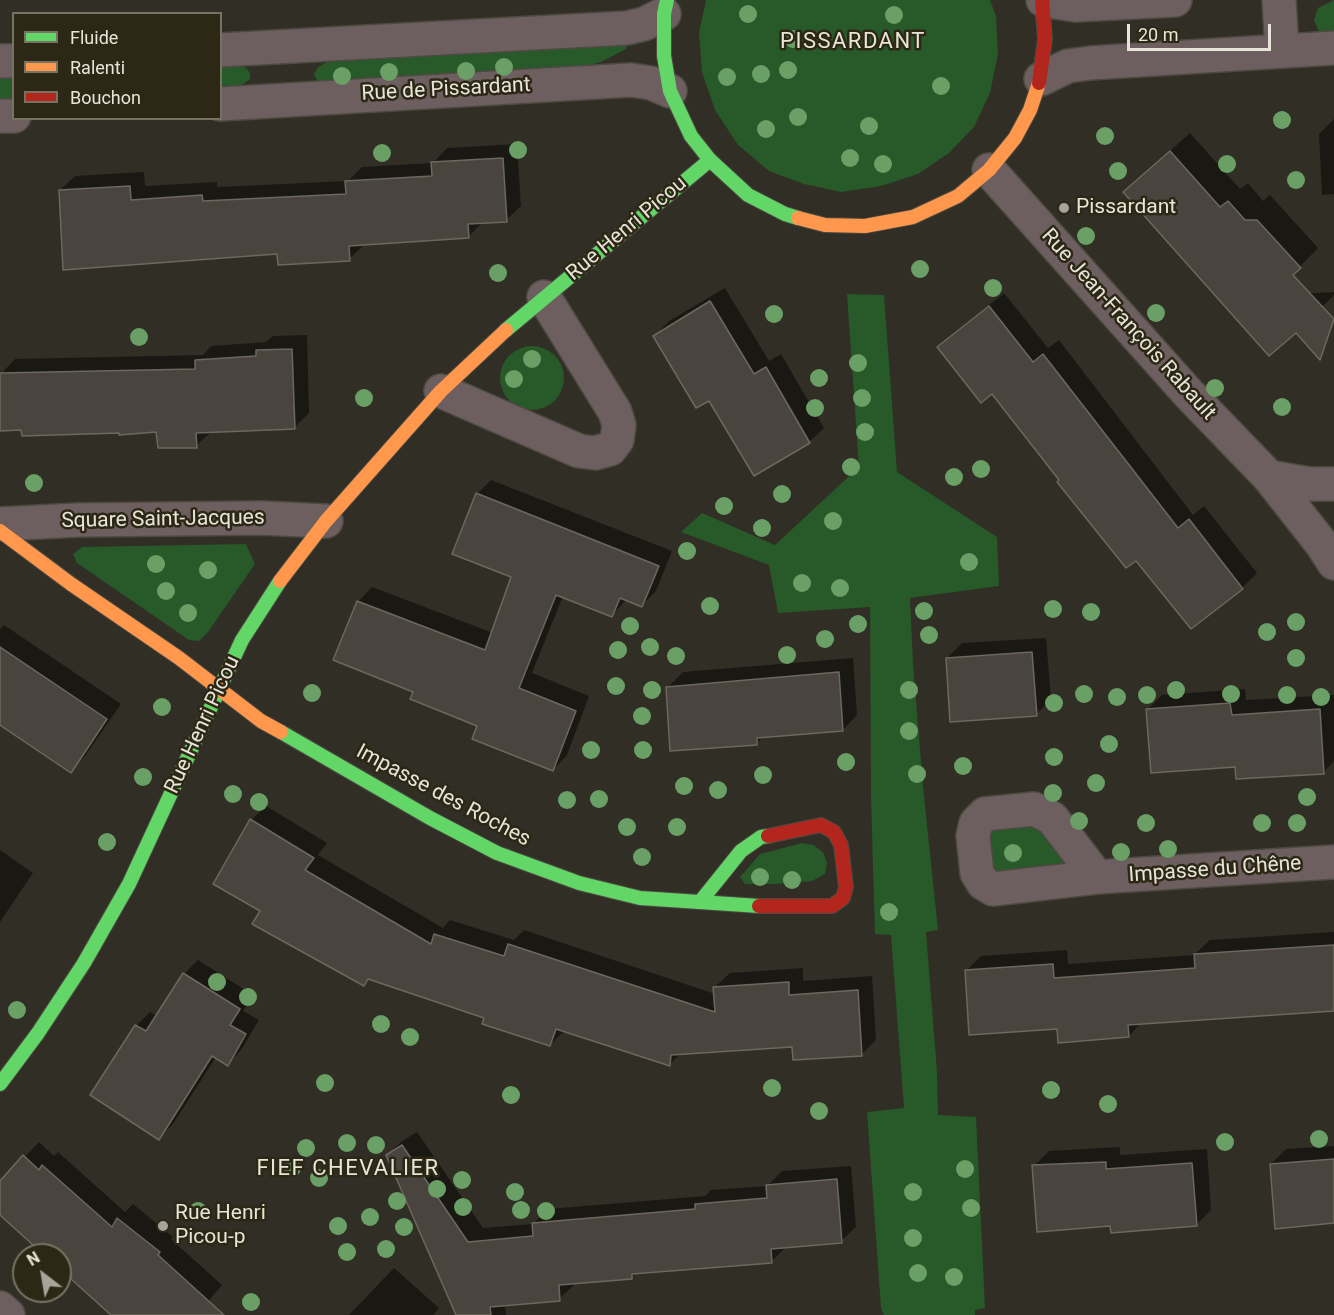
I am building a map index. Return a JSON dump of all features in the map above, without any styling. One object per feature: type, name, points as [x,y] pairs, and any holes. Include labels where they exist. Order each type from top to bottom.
[{"type":"street","points":[[666,7],[664,56],[670,91],[691,136],[710,160],[748,195],[785,214],[825,225],[865,226],[913,217],[958,196],[989,170],[1015,138],[1030,110],[1041,79],[1045,39],[1043,0],[1075,4],[1175,0]]},
{"type":"street","points":[[1279,0],[1282,50]]},
{"type":"street","points":[[222,50],[627,28],[644,24],[666,7]]},
{"type":"street","points":[[1041,79],[1068,66],[1089,63],[1334,48]]},
{"type":"street","name":"Rue de Pissardant","points":[[222,104],[631,80],[651,83],[670,91]]},
{"type":"street","name":"Rue Henri Picou","points":[[0,1084],[38,1033],[78,972],[129,884],[242,640],[285,572],[326,520],[441,391],[516,320],[710,160]]},
{"type":"street","name":"Rue Jean-François Rabault","points":[[989,170],[1180,384],[1269,477],[1334,563]]},
{"type":"street","points":[[441,391],[579,451],[595,453],[610,449],[617,440],[619,426],[615,412],[544,297]]},
{"type":"street","points":[[1269,477],[1309,484],[1334,484]]},
{"type":"street","name":"Square Saint-Jacques","points":[[0,524],[90,520],[261,518],[326,520]]},
{"type":"street","points":[[0,531],[71,584],[179,658],[219,690]]},
{"type":"street","name":"Impasse des Roches","points":[[219,690],[271,727],[430,818],[497,853],[579,883],[640,898],[752,906],[832,906],[843,898],[846,887],[841,845],[834,832],[821,825],[761,837],[741,851],[700,902]]},
{"type":"street","name":"Impasse du Chêne","points":[[1097,877],[1334,862]]},
{"type":"street","points":[[0,1308],[8,1315]]},
{"type":"green space","points":[[706,0],[990,0],[996,16],[998,54],[990,93],[974,127],[949,153],[918,174],[881,186],[841,192],[804,184],[769,171],[738,145],[715,110],[702,72],[699,33]]},
{"type":"green space","points":[[1334,0],[1334,36],[1320,34],[1314,20],[1318,8]]},
{"type":"green space","points":[[627,40],[626,49],[603,61],[573,71],[319,85],[314,74],[318,67],[329,61]]},
{"type":"green space","points":[[222,65],[238,65],[246,68],[250,73],[250,79],[238,88],[222,89]]},
{"type":"green space","points":[[12,75],[12,101],[0,102],[0,76]]},
{"type":"green space","points":[[847,294],[884,295],[897,472],[997,537],[999,586],[910,598],[923,787],[938,930],[926,932],[937,1072],[938,1115],[976,1117],[985,1308],[975,1310],[975,1315],[884,1315],[881,1308],[867,1112],[904,1108],[891,935],[875,934],[871,799],[870,607],[778,613],[769,565],[681,532],[702,513],[775,545],[859,467]]},
{"type":"green space","points":[[532,346],[550,351],[555,355],[559,360],[564,378],[559,396],[555,401],[550,405],[532,410],[514,405],[509,401],[505,396],[500,378],[505,360],[509,355],[514,351]]},
{"type":"green space","points":[[246,544],[255,564],[208,632],[199,641],[189,640],[77,563],[73,554],[82,547]]},
{"type":"green space","points":[[1015,823],[1042,829],[1061,851],[1063,862],[1054,872],[990,873],[986,834],[1001,826]]},
{"type":"green space","points":[[802,843],[813,845],[823,852],[827,863],[825,874],[812,881],[775,884],[745,884],[740,877],[760,854]]},
{"type":"building","points":[[1170,151],[1220,207],[1228,201],[1245,220],[1257,220],[1301,268],[1293,275],[1334,319],[1320,360],[1296,333],[1269,356],[1123,192]]},
{"type":"building","points":[[503,158],[507,222],[468,224],[469,238],[349,246],[350,261],[278,265],[277,254],[63,270],[59,190],[130,186],[131,200],[202,195],[203,201],[346,194],[345,181],[432,176],[431,162]]},
{"type":"building","points":[[710,301],[754,374],[766,367],[810,443],[754,476],[709,401],[696,408],[653,336]]},
{"type":"building","points":[[989,306],[1033,362],[1043,354],[1178,528],[1189,519],[1243,589],[1191,629],[1136,561],[1126,568],[1057,482],[1059,480],[992,394],[981,403],[937,347]]},
{"type":"building","points":[[292,349],[295,429],[196,433],[197,448],[158,448],[156,432],[119,435],[119,433],[22,436],[21,430],[0,431],[0,373],[195,369],[195,360],[256,356],[256,350]]},
{"type":"building","points":[[476,493],[659,566],[642,607],[620,598],[612,617],[556,595],[519,688],[576,711],[553,771],[472,739],[477,726],[410,699],[413,692],[333,660],[357,601],[485,650],[511,577],[452,554]]},
{"type":"building","points":[[0,647],[107,719],[71,773],[0,725]]},
{"type":"building","points":[[1032,652],[1037,716],[950,722],[946,658]]},
{"type":"building","points":[[839,672],[843,731],[757,738],[757,745],[670,751],[666,687]]},
{"type":"building","points":[[1230,703],[1232,715],[1320,709],[1324,774],[1236,779],[1235,767],[1151,773],[1146,709]]},
{"type":"building","points":[[250,819],[314,858],[305,870],[431,944],[434,934],[504,956],[508,944],[715,1012],[713,987],[789,982],[789,995],[858,990],[862,1056],[793,1060],[792,1047],[671,1055],[670,1066],[556,1029],[550,1046],[482,1024],[484,1018],[368,979],[364,986],[252,924],[260,911],[213,884]]},
{"type":"building","points":[[1334,945],[1334,1011],[1128,1025],[1129,1037],[1058,1043],[1057,1029],[969,1035],[965,970],[1053,964],[1054,978],[1195,968],[1194,954]]},
{"type":"building","points":[[183,973],[240,1009],[230,1025],[246,1034],[228,1066],[212,1056],[159,1140],[90,1095],[135,1025],[146,1031]]},
{"type":"building","points":[[402,1145],[468,1242],[533,1236],[532,1223],[695,1209],[695,1204],[767,1198],[766,1185],[837,1179],[842,1243],[771,1249],[772,1263],[632,1274],[632,1279],[559,1285],[560,1301],[490,1307],[491,1315],[456,1315],[386,1155]]},
{"type":"building","points":[[23,1155],[39,1170],[42,1165],[112,1227],[117,1218],[160,1252],[158,1255],[224,1315],[111,1315],[72,1280],[72,1243],[31,1243],[0,1215],[0,1181]]},
{"type":"building","points":[[1334,1159],[1334,1223],[1275,1229],[1270,1164]]},
{"type":"building","points":[[1106,1162],[1106,1169],[1192,1163],[1197,1226],[1111,1233],[1110,1226],[1037,1232],[1032,1165]]},
{"type":"traffic: fast","points":[[667,0],[664,14],[664,56],[670,91],[691,136],[710,160],[748,195],[798,218]]},
{"type":"traffic: fast","points":[[506,330],[710,160]]},
{"type":"traffic: fast","points":[[0,1084],[38,1033],[84,963],[129,884],[242,640],[280,581]]},
{"type":"traffic: fast","points":[[281,732],[430,818],[497,853],[579,883],[640,898],[759,906]]},
{"type":"traffic: fast","points":[[700,902],[741,851],[761,837],[768,836]]},
{"type":"traffic: slow","points":[[798,218],[825,225],[865,226],[913,217],[958,196],[989,170],[1015,138],[1030,110],[1039,83]]},
{"type":"traffic: slow","points":[[280,581],[326,521],[441,391],[506,330]]},
{"type":"traffic: slow","points":[[0,531],[71,584],[179,658],[261,721],[281,732]]},
{"type":"traffic: jam","points":[[1039,83],[1045,39],[1042,0]]},
{"type":"traffic: jam","points":[[759,906],[832,906],[843,898],[846,887],[841,845],[834,832],[821,825],[768,836]]},
{"type":"place","name":"Pissardant","points":[[1064,208]]},
{"type":"place","name":"Rue Henri Picou-p","points":[[163,1226]]},
{"type":"district","name":"PISSARDANT","points":[[853,42]]},
{"type":"district","name":"FIEF CHEVALIER","points":[[348,1169]]}]
